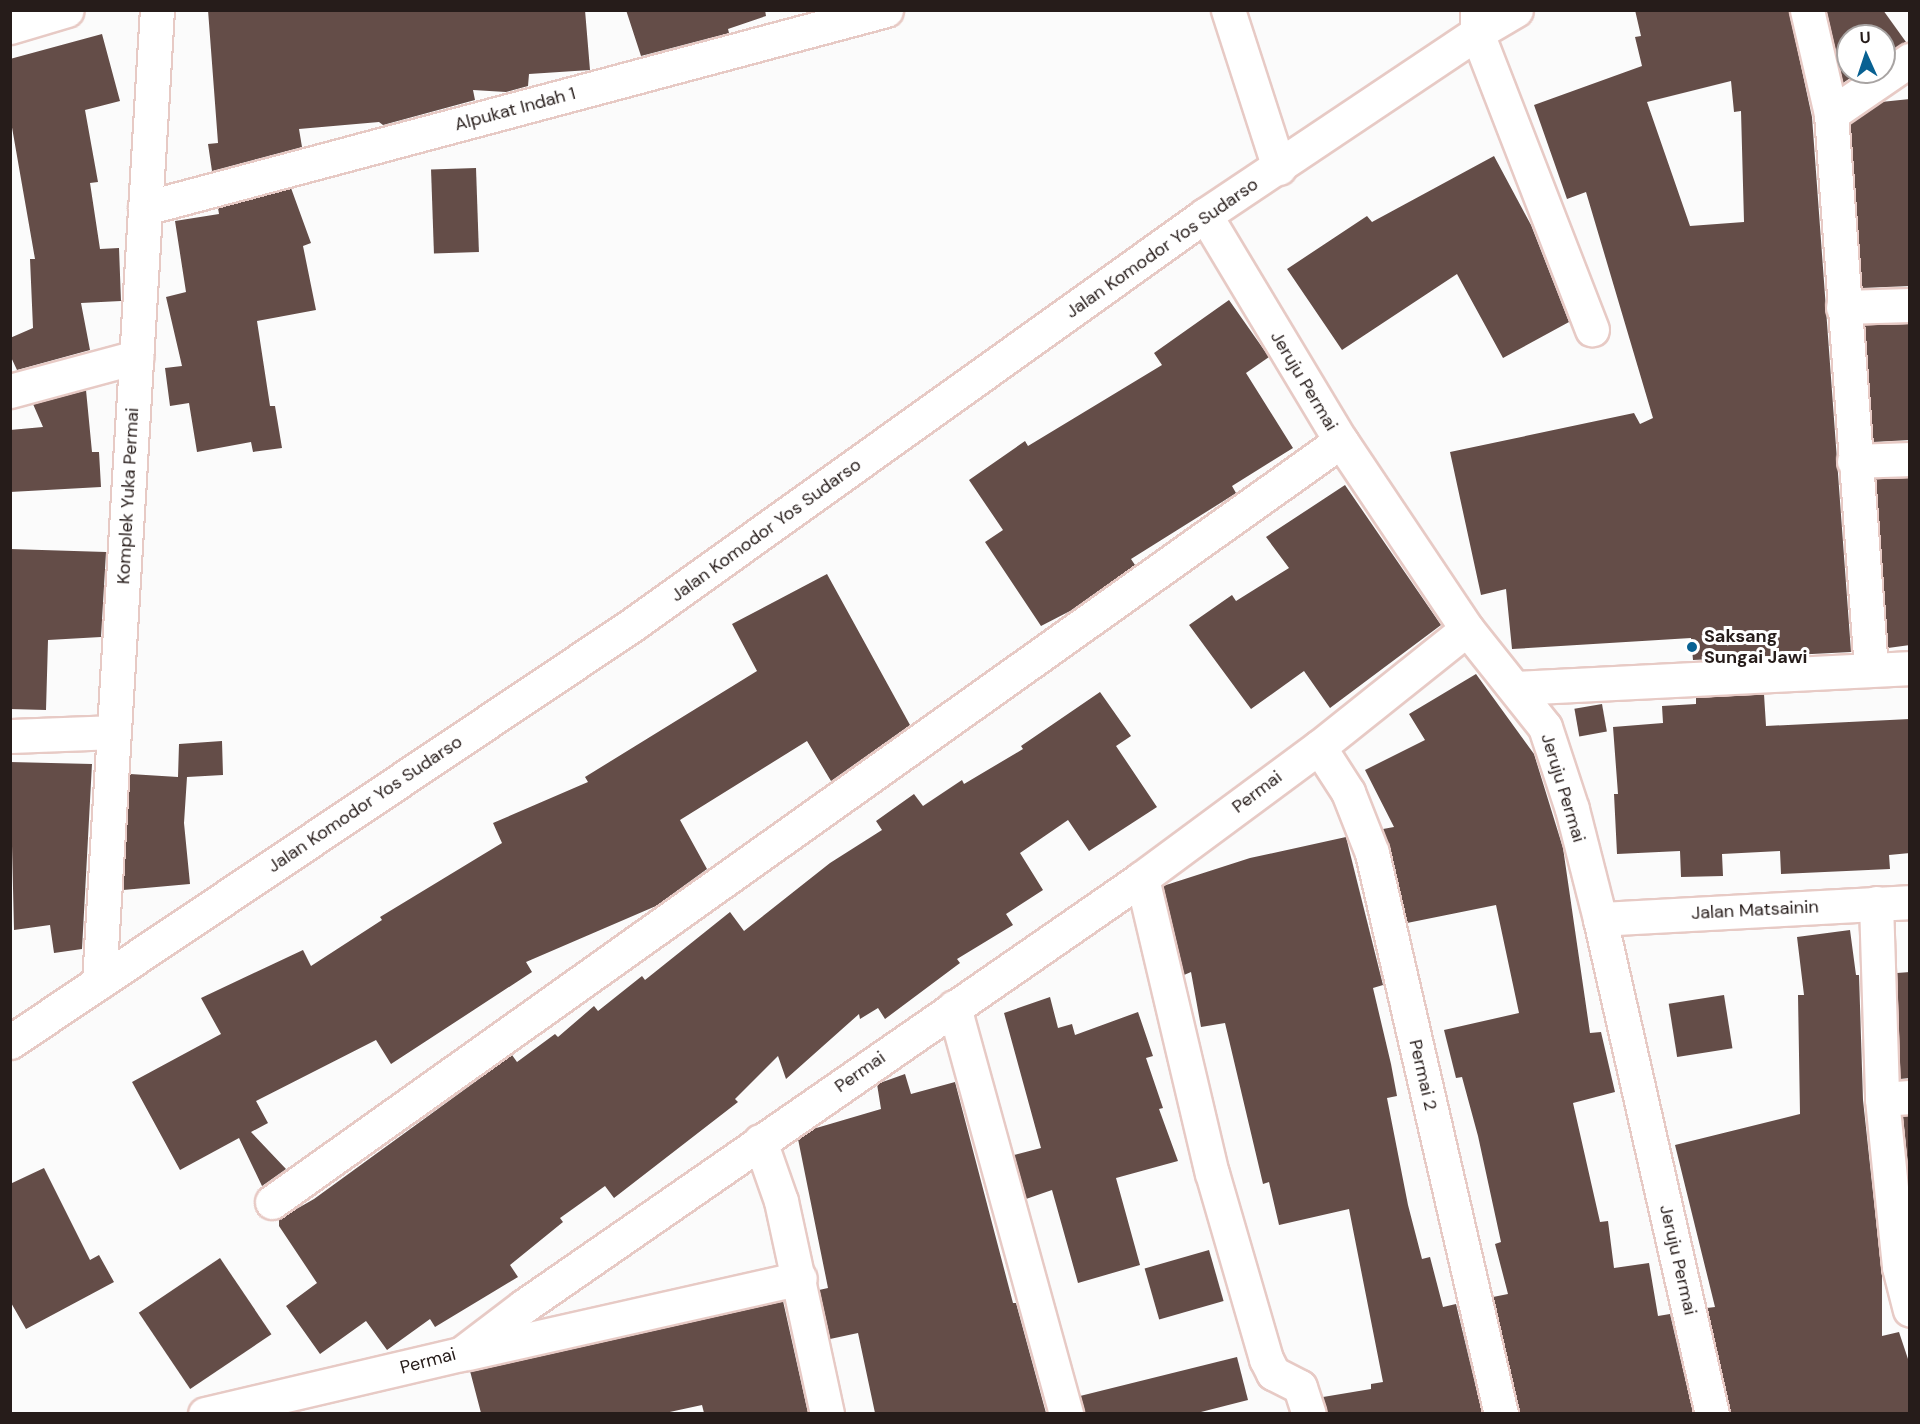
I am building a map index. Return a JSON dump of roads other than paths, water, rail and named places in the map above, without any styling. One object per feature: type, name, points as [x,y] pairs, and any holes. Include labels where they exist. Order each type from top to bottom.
[{"type":"street","points":[[10,27],[67,10]]},
{"type":"street","name":"Komplek Yuka Permai","points":[[99,982],[157,10]]},
{"type":"street","name":"Alpukat Indah 1","points":[[145,208],[886,10]]},
{"type":"street","points":[[1228,10],[1279,168]]},
{"type":"street","name":"Jalan Komodor Yos Sudarso","points":[[10,1042],[632,626],[1205,215],[1279,168],[1477,22],[1516,10]]},
{"type":"street","points":[[1807,10],[1831,114],[1854,461],[1871,669]]},
{"type":"street","points":[[1477,22],[1592,330]]},
{"type":"street","points":[[1831,114],[1910,60]]},
{"type":"street","name":"Jeruju Permai","points":[[1205,215],[1341,441],[1467,629],[1517,688],[1545,727],[1572,809],[1600,918],[1713,1413]]},
{"type":"street","points":[[1843,307],[1910,305]]},
{"type":"street","points":[[10,391],[136,357]]},
{"type":"street","points":[[272,1202],[1341,441]]},
{"type":"street","points":[[1854,461],[1910,459]]},
{"type":"street","name":"Permai","points":[[205,1413],[461,1354],[760,1141],[1142,878],[1319,747],[1467,629]]},
{"type":"street","points":[[1517,688],[1910,668]]},
{"type":"street","points":[[10,736],[113,732]]},
{"type":"street","name":"Permai 2","points":[[1319,747],[1348,792],[1372,853],[1501,1413]]},
{"type":"street","points":[[1142,878],[1212,1173],[1266,1359],[1273,1373],[1300,1387],[1309,1413]]},
{"type":"street","name":"Jalan Matsainin","points":[[1600,918],[1910,902]]},
{"type":"street","points":[[1876,903],[1896,1098],[1904,1267],[1910,1311]]},
{"type":"street","points":[[954,1007],[1066,1413]]},
{"type":"street","points":[[760,1141],[782,1201],[827,1413]]},
{"type":"street","points":[[461,1354],[800,1278]]},
{"type":"place","name":"Saksang Sungai Jawi","points":[[1692,647]]}]
